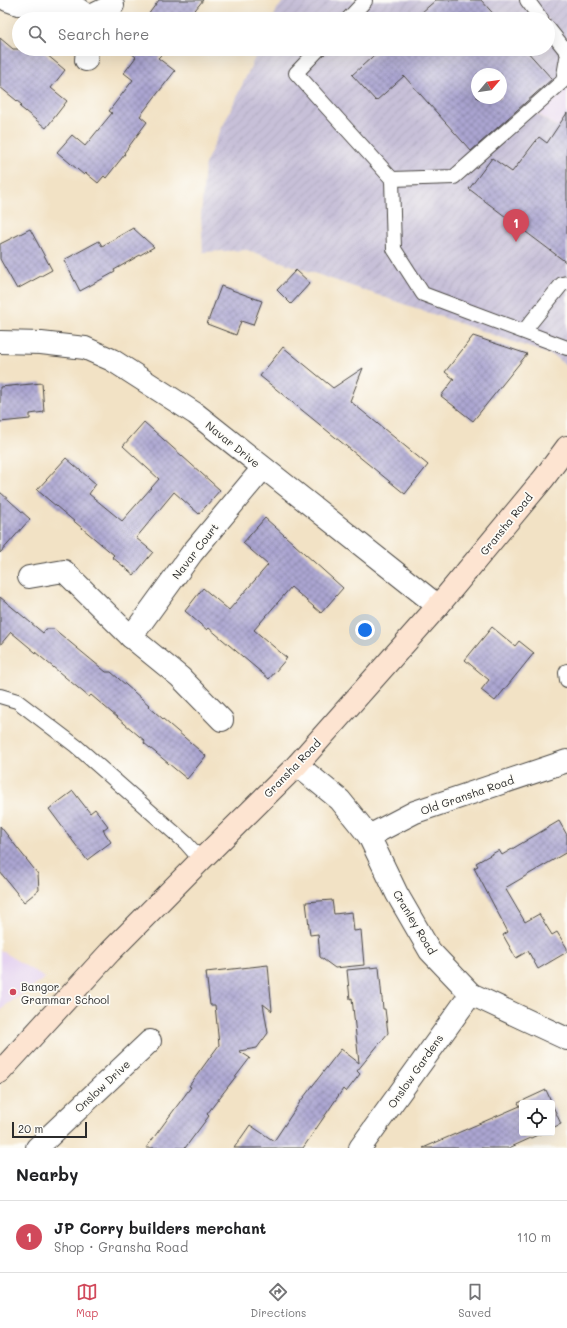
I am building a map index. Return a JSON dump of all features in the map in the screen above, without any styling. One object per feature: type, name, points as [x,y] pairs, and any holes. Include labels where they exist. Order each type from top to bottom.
[{"type":"street","points":[[7,0],[18,4],[75,7],[81,12]]},
{"type":"street","points":[[100,12],[113,5]]},
{"type":"street","name":"Navar Drive","points":[[0,342],[41,343],[85,348],[112,360],[196,414],[438,606]]},
{"type":"street","name":"Gransha Road","points":[[0,1072],[110,952],[297,765],[438,606],[544,478],[567,447]]},
{"type":"street","name":"Navar Court","points":[[131,637],[192,553],[263,468]]},
{"type":"street","points":[[29,577],[64,571],[131,637],[180,677],[222,720]]},
{"type":"street","name":"Old Gransha Road","points":[[369,836],[415,812],[567,761]]},
{"type":"street","name":"Cranley Road","points":[[297,765],[340,800],[369,836],[397,894],[430,951],[471,994],[567,1040]]},
{"type":"street","name":"Onslow Gardens","points":[[360,1148],[471,994]]},
{"type":"street","name":"Onslow Drive","points":[[38,1148],[150,1041]]},
{"type":"lane","points":[[526,0],[535,12]]},
{"type":"lane","points":[[355,12],[366,1]]},
{"type":"lane","points":[[555,37],[567,52]]},
{"type":"lane","points":[[312,56],[296,73],[392,179],[394,249],[422,294],[567,348]]},
{"type":"lane","points":[[392,179],[454,177],[563,81],[567,58]]},
{"type":"lane","points":[[524,331],[562,284],[567,283]]},
{"type":"lane","points":[[567,671],[567,680]]},
{"type":"lane","points":[[0,696],[17,702],[76,746],[186,843],[201,860]]},
{"type":"shaded area","points":[[285,0],[567,0],[567,86],[534,112],[567,134],[567,367],[554,356],[247,250],[203,252],[201,216],[205,164],[256,56],[555,56],[555,12],[276,12]]},
{"type":"shaded area","points":[[567,86],[567,134],[537,113]]},
{"type":"shaded area","name":"Bangor Grammar School","points":[[0,950],[45,978],[6,1005],[0,1012]]},
{"type":"building","points":[[159,0],[203,0],[194,12],[150,12]]},
{"type":"building","points":[[436,0],[481,0],[492,12],[422,12]]},
{"type":"building","points":[[0,38],[12,48],[12,56],[48,56],[65,70],[51,88],[67,101],[46,128],[20,107],[22,105],[0,87]]},
{"type":"building","points":[[135,56],[160,56],[158,58],[175,71],[140,116],[147,122],[124,153],[125,154],[106,178],[104,176],[98,183],[86,173],[84,175],[57,152],[72,135],[85,146],[112,113],[109,111],[133,80],[124,73],[136,57]]},
{"type":"building","points":[[373,56],[531,56],[552,79],[471,151],[404,76],[376,101],[352,75]]},
{"type":"building","points":[[567,113],[567,263],[469,189],[492,158],[512,172],[539,137],[547,143]]},
{"type":"building","points":[[133,228],[154,247],[114,270],[115,272],[80,291],[64,260],[99,241],[102,246]]},
{"type":"building","points":[[30,229],[52,270],[17,289],[0,259],[0,244]]},
{"type":"building","points":[[296,270],[310,283],[291,304],[277,290]]},
{"type":"building","points":[[221,286],[262,301],[253,325],[241,321],[236,335],[207,324]]},
{"type":"building","points":[[473,336],[527,354],[473,421],[441,396],[454,379],[445,372]]},
{"type":"building","points":[[283,347],[333,388],[363,368],[350,401],[428,465],[405,494],[260,376]]},
{"type":"building","points":[[42,383],[44,412],[30,414],[30,419],[0,422],[0,387]]},
{"type":"building","points":[[144,422],[220,490],[199,514],[174,492],[136,538],[153,552],[134,575],[112,557],[114,555],[37,490],[66,458],[96,484],[89,494],[122,521],[159,479],[123,446]]},
{"type":"building","points":[[0,492],[30,519],[0,553]]},
{"type":"building","points":[[265,518],[343,588],[321,613],[291,587],[254,630],[287,658],[269,679],[209,628],[207,630],[185,611],[203,588],[229,610],[268,565],[243,543]]},
{"type":"building","points":[[0,597],[43,633],[46,629],[54,629],[106,672],[111,672],[206,756],[187,779],[144,743],[145,741],[91,695],[89,697],[11,632],[0,645]]},
{"type":"building","points":[[492,627],[515,646],[519,641],[534,653],[495,701],[481,690],[489,680],[465,660]]},
{"type":"building","points":[[73,791],[90,813],[95,809],[108,826],[103,830],[111,842],[87,860],[49,809]]},
{"type":"building","points":[[559,821],[567,835],[567,852],[505,888],[525,922],[539,914],[552,935],[557,932],[567,948],[567,952],[538,969],[528,951],[516,958],[503,935],[508,932],[474,868],[478,866],[476,863],[499,850],[502,855]]},
{"type":"building","points":[[0,826],[38,874],[39,890],[24,902],[0,872]]},
{"type":"building","points":[[332,900],[334,914],[352,912],[354,931],[361,930],[364,965],[335,968],[320,957],[318,934],[310,935],[306,902]]},
{"type":"building","points":[[268,965],[272,1011],[263,1004],[268,1033],[257,1048],[239,1051],[250,1058],[207,1114],[209,1116],[185,1148],[146,1148],[191,1087],[189,1086],[219,1045],[215,1005],[210,1005],[206,972]]},
{"type":"building","points":[[379,967],[383,1009],[385,1009],[388,1033],[357,1071],[360,1074],[346,1092],[343,1089],[303,1148],[234,1148],[250,1125],[274,1141],[300,1102],[341,1049],[359,1063],[352,998],[350,999],[347,970]]},
{"type":"building","points":[[546,1090],[551,1100],[524,1100]]},
{"type":"building","points":[[519,1106],[519,1136],[535,1136],[509,1148],[423,1148]]},
{"type":"building","points":[[555,1111],[561,1124],[555,1127]]},
{"type":"place","name":"JP Corry builders merchant","points":[[516,242]]},
{"type":"place","name":"Bangor Grammar School","points":[[13,992]]}]
